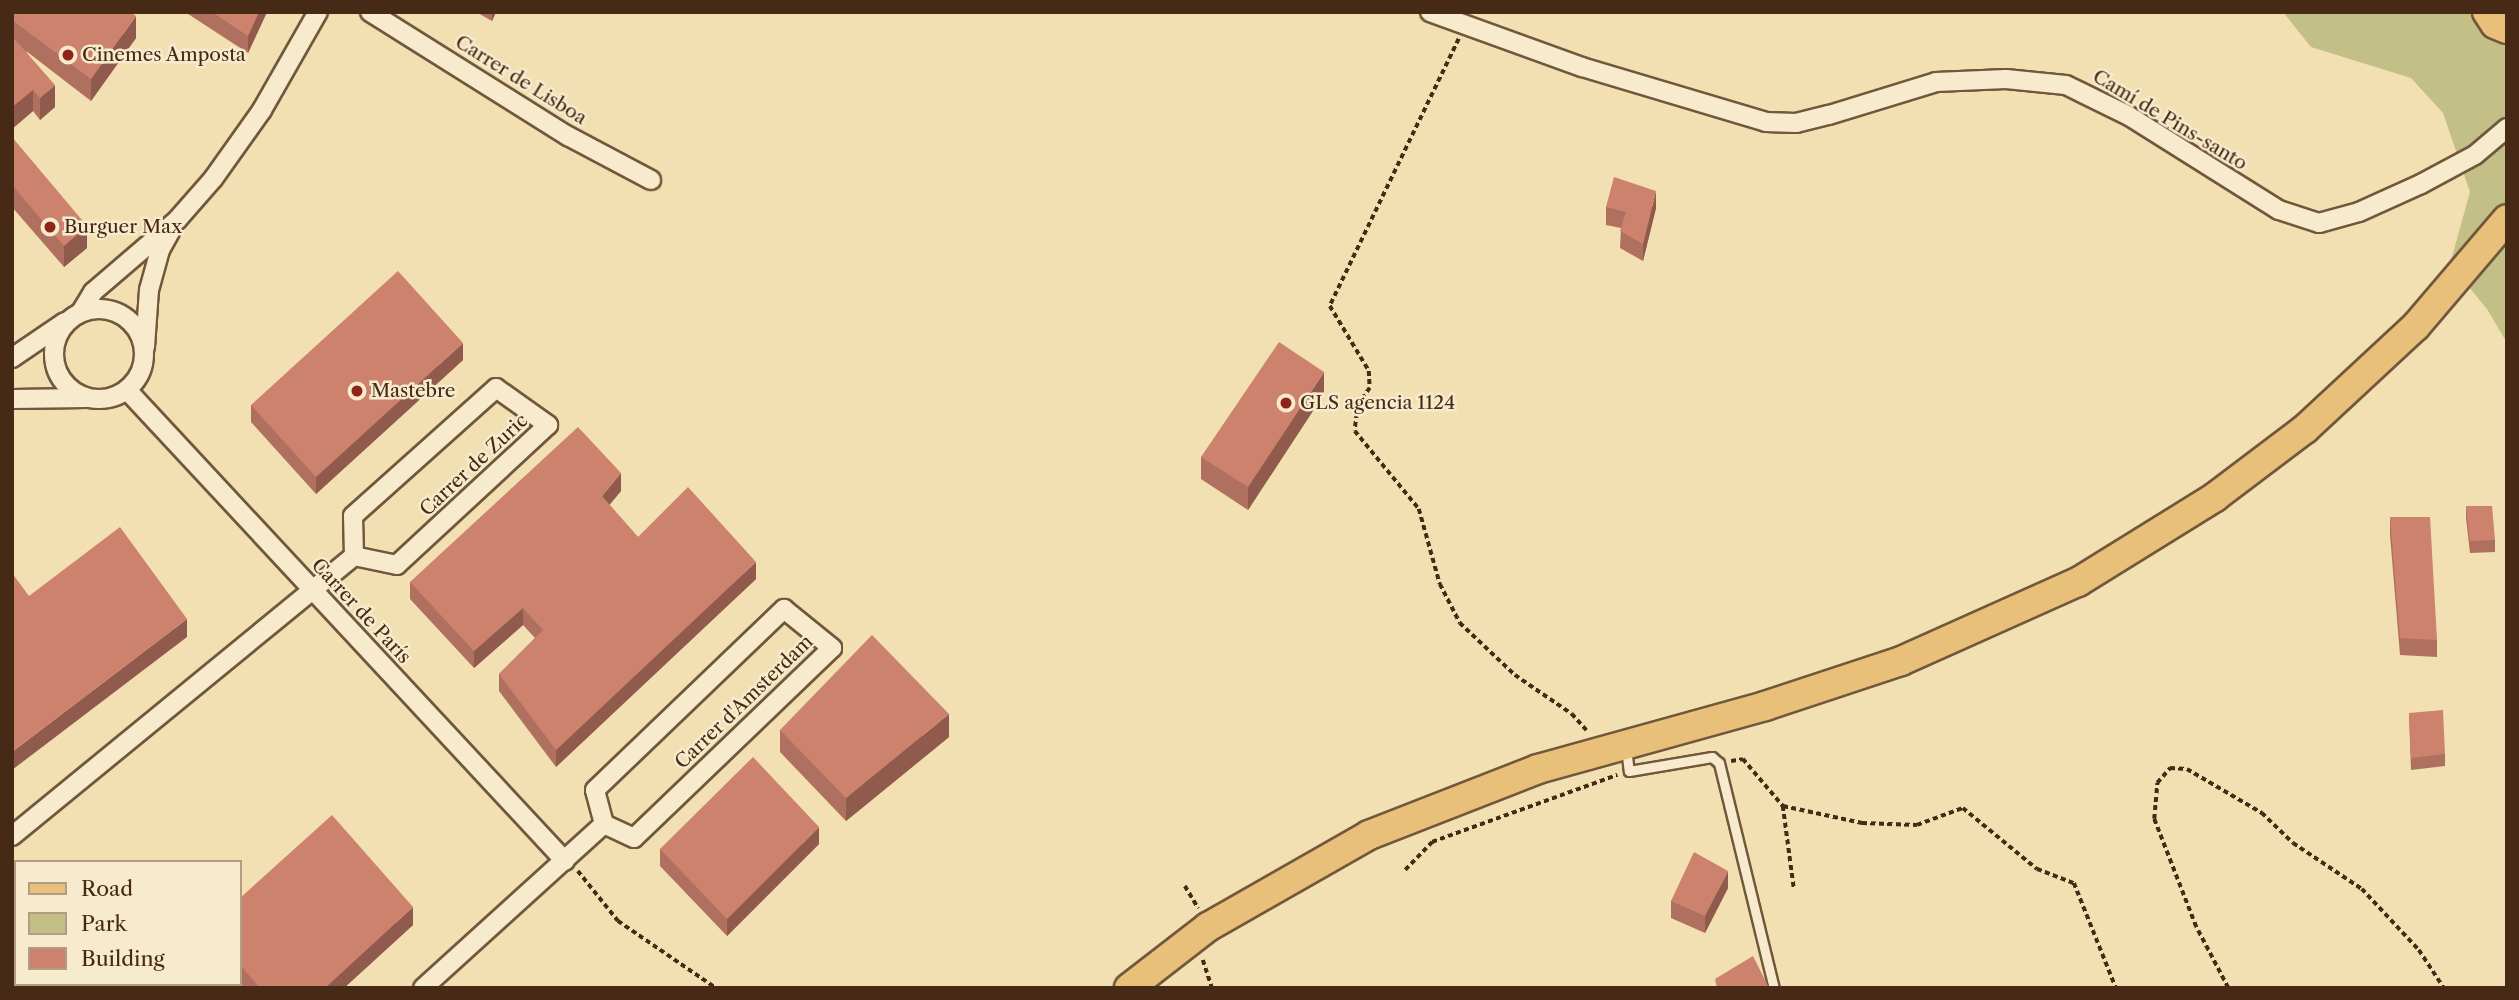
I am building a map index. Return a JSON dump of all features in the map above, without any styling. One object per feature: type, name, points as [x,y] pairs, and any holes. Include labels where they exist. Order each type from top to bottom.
[{"type":"main road","points":[[1129,988],[1208,927],[1369,835],[1538,769],[1765,706],[1901,661],[2078,582],[2215,497],[2305,429],[2357,384],[2503,232],[2507,208]]},
{"type":"street","points":[[86,398],[64,383],[54,358],[55,344],[93,292],[177,220],[240,144],[318,12]]},
{"type":"street","name":"Carrer de Lisboa","points":[[370,12],[568,136],[651,180]]},
{"type":"street","name":"Camí de Pins-santo","points":[[1430,12],[1582,67],[1766,122],[1796,123],[1936,82],[2006,79],[2066,85],[2087,91],[2278,211],[2319,223],[2360,212],[2421,184],[2475,155],[2507,128]]},
{"type":"street","points":[[12,399],[108,399],[127,390],[143,366],[149,290],[160,250],[177,220]]},
{"type":"street","points":[[12,358],[75,316],[96,309],[123,316],[134,325],[145,351]]},
{"type":"street","name":"Carrer de Zuric","points":[[496,388],[548,425],[397,565],[354,556],[353,516],[496,388]]},
{"type":"street","name":"Carrer de París","points":[[127,390],[565,861]]},
{"type":"street","points":[[12,835],[354,556]]},
{"type":"street","name":"Carrer d'Amsterdam","points":[[784,609],[832,648],[634,838],[604,824],[595,790],[784,609]]},
{"type":"street","points":[[423,988],[604,824]]},
{"type":"lane","points":[[1625,744],[1629,771],[1712,757],[1719,763],[1774,988]]},
{"type":"path","points":[[1465,26],[1330,306],[1369,371],[1370,388],[1358,405],[1355,431],[1419,509],[1440,584],[1460,623],[1515,676],[1572,714],[1592,737]]},
{"type":"path","points":[[1719,763],[1743,759],[1783,806],[1794,888]]},
{"type":"path","points":[[2228,988],[2196,927],[2154,819],[2157,783],[2170,768],[2187,769],[2262,813],[2293,844],[2362,889],[2419,950],[2444,988]]},
{"type":"path","points":[[1405,870],[1432,842],[1629,771]]},
{"type":"path","points":[[1783,806],[1862,823],[1917,825],[1963,808],[2037,869],[2074,883],[2116,988]]},
{"type":"path","points":[[565,861],[587,877],[618,921],[716,988]]},
{"type":"green space","points":[[2283,12],[2507,12],[2507,343],[2487,309],[2450,264],[2470,192],[2443,113],[2411,78],[2311,47]]},
{"type":"building","points":[[12,12],[130,12],[136,16],[91,79],[12,20]]},
{"type":"building","points":[[212,12],[259,12],[248,36]]},
{"type":"building","points":[[12,36],[55,85],[40,98],[33,90],[12,107]]},
{"type":"building","points":[[12,137],[87,226],[64,246],[12,185]]},
{"type":"building","points":[[1614,177],[1656,191],[1643,244],[1620,231],[1626,212],[1606,207]]},
{"type":"building","name":"Mastebre","points":[[398,271],[463,343],[316,477],[251,405]]},
{"type":"building","points":[[1279,342],[1324,372],[1248,487],[1201,457]]},
{"type":"building","points":[[578,427],[621,473],[602,496],[638,537],[688,487],[756,562],[556,750],[499,674],[543,630],[523,608],[474,651],[410,582]]},
{"type":"building","points":[[2466,506],[2492,506],[2495,540],[2470,541]]},
{"type":"building","points":[[2390,517],[2430,517],[2437,640],[2400,638]]},
{"type":"building","points":[[120,527],[187,619],[12,752],[12,573],[29,596]]},
{"type":"building","points":[[872,635],[949,714],[846,798],[780,730]]},
{"type":"building","points":[[2443,710],[2445,754],[2411,758],[2409,713]]},
{"type":"building","points":[[753,757],[819,827],[727,919],[660,849]]},
{"type":"building","points":[[332,815],[413,907],[325,988],[260,988],[242,967],[242,896]]},
{"type":"building","points":[[1694,852],[1728,871],[1705,916],[1671,901]]},
{"type":"building","points":[[14,890],[14,986],[69,986],[67,988],[12,988]]},
{"type":"building","points":[[1753,956],[1769,988],[1717,988],[1715,979]]},
{"type":"place","name":"Cinemes Amposta","points":[[68,55]]},
{"type":"place","name":"Burguer Max","points":[[50,227]]},
{"type":"place","name":"Mastebre","points":[[357,391]]},
{"type":"place","name":"GLS agencia 1124","points":[[1286,403]]}]
